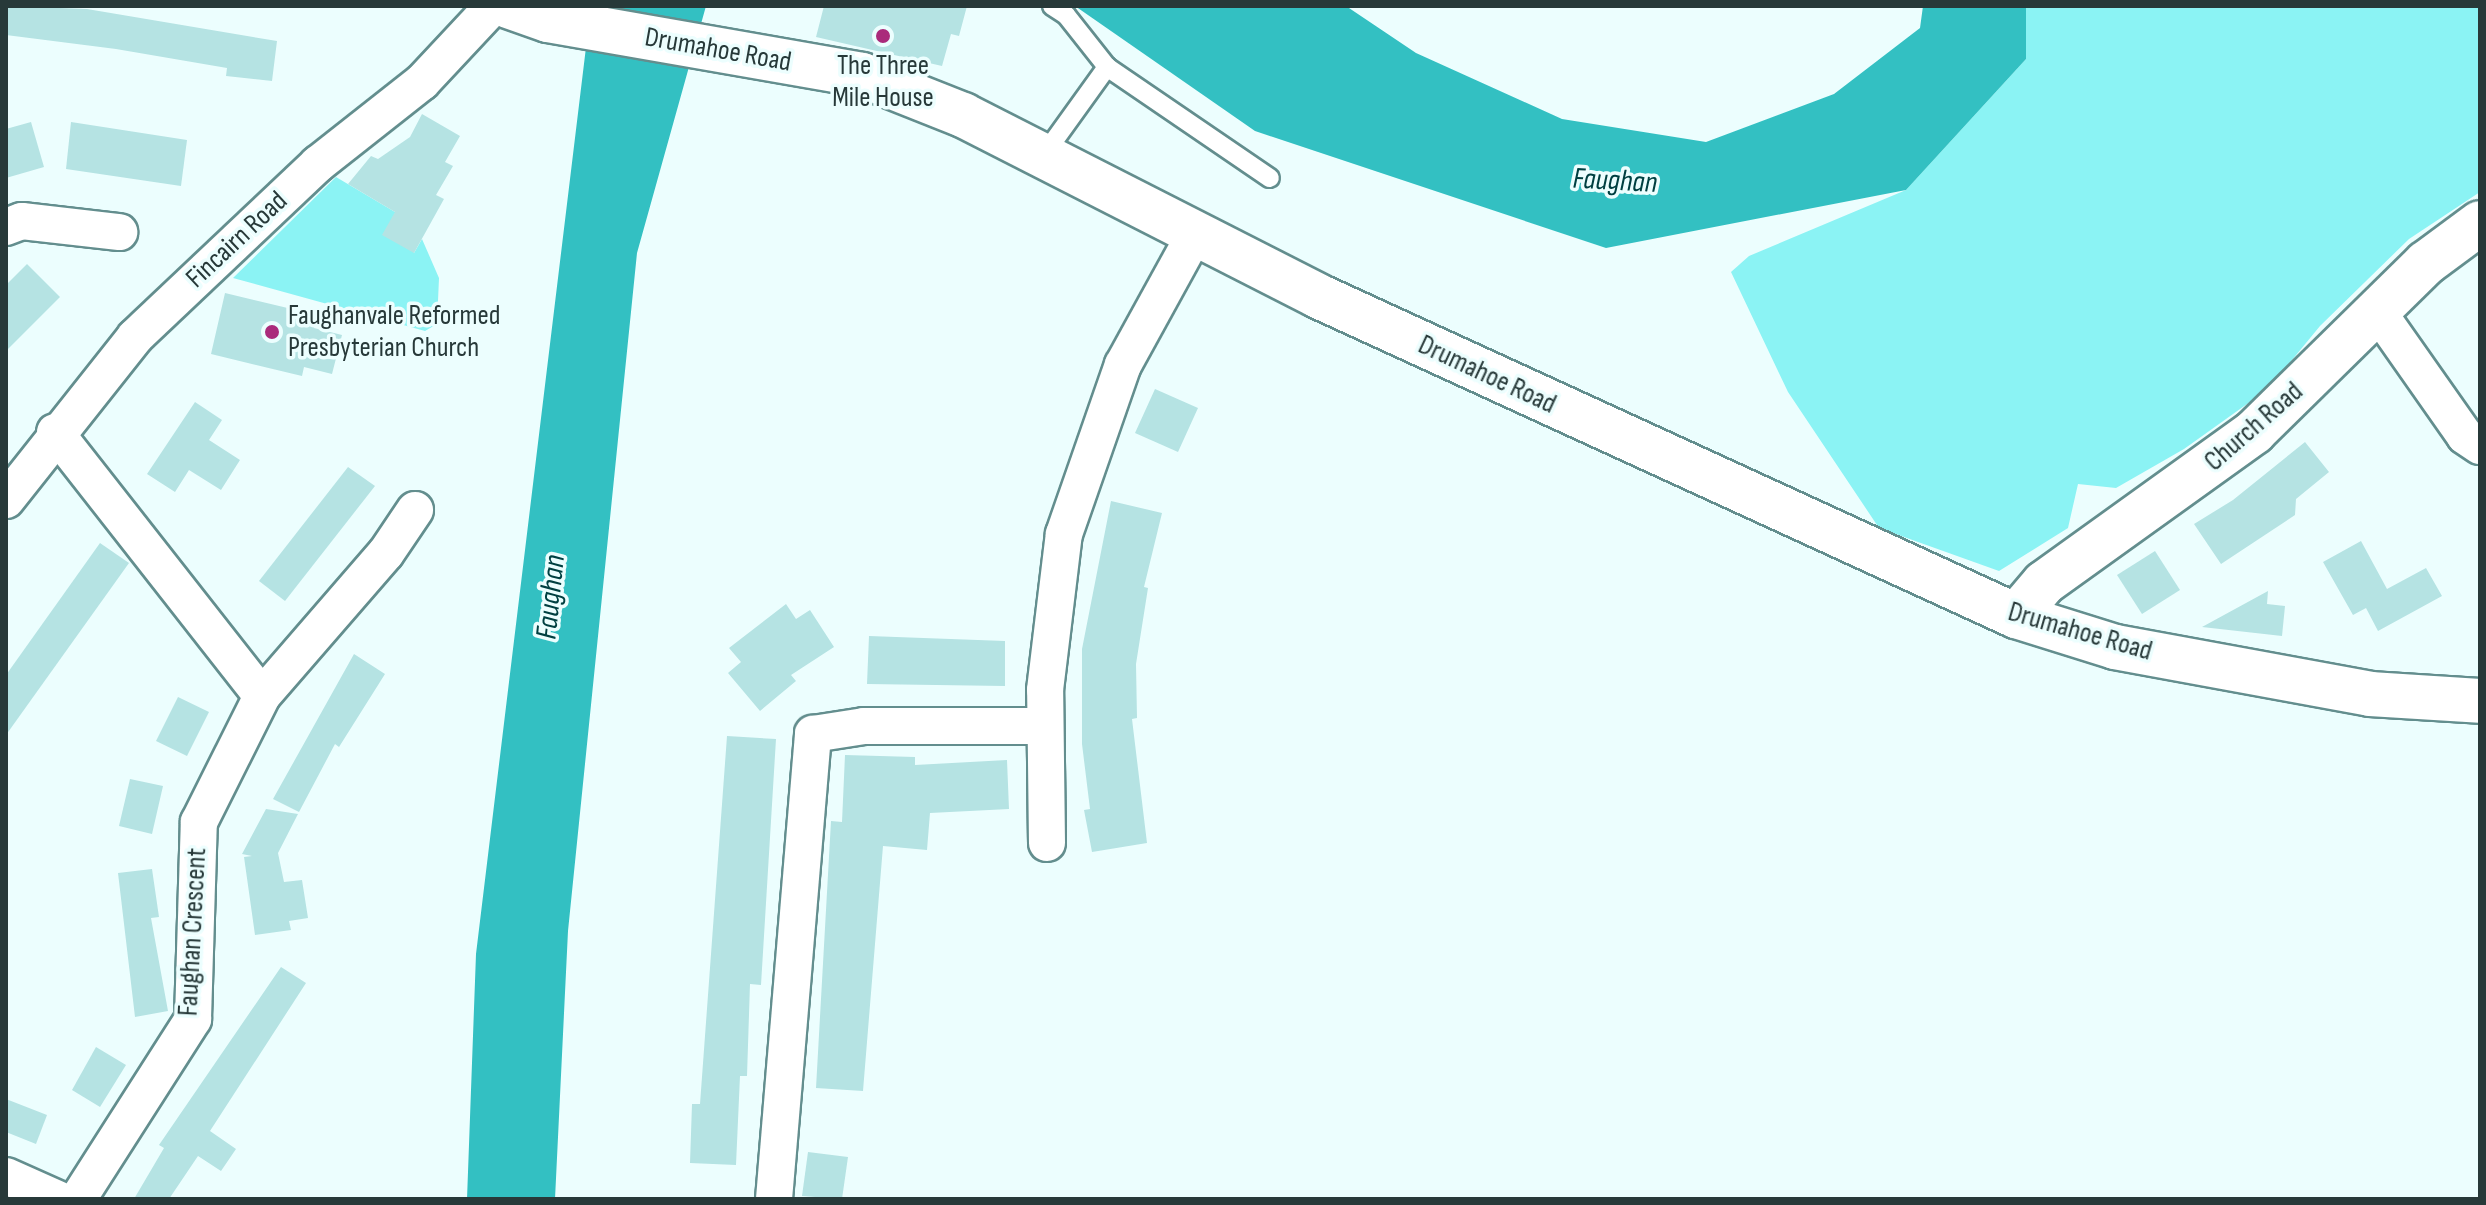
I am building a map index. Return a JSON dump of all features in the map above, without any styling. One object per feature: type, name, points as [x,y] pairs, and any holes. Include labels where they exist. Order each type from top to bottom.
[{"type":"street","name":"Fincairn Road","points":[[6,500],[55,432],[135,337],[318,164],[422,82],[493,6]]},
{"type":"street","name":"Drumahoe Road","points":[[528,13],[862,75],[963,115],[1195,234],[1584,420],[2016,616],[2115,647],[2370,694],[2480,701]]},
{"type":"street","points":[[6,227],[22,221],[119,232]]},
{"type":"street","name":"Church Road","points":[[2016,616],[2044,583],[2254,432],[2426,263],[2480,223]]},
{"type":"street","points":[[1047,843],[1045,690],[1064,534],[1123,365],[1195,234]]},
{"type":"street","points":[[2378,312],[2465,436],[2480,446]]},
{"type":"street","points":[[55,432],[262,696]]},
{"type":"street","name":"Faughan Crescent","points":[[78,1199],[193,1019],[199,822],[262,696],[386,553],[415,510]]},
{"type":"street","points":[[774,1199],[813,734],[864,726],[1045,726]]},
{"type":"street","points":[[6,1176],[58,1199]]},
{"type":"lane","points":[[1052,6],[1066,15],[1107,67],[1270,178]]},
{"type":"lane","points":[[1043,156],[1107,67]]},
{"type":"shaded area","points":[[2026,6],[2480,6],[2480,192],[2409,239],[2320,326],[2268,389],[2184,449],[2116,488],[2078,484],[2068,528],[1999,571],[1879,528],[1788,392],[1731,272],[1749,256],[1906,190],[2026,59]]},
{"type":"shaded area","points":[[336,177],[395,212],[414,253],[422,239],[439,278],[437,324],[425,331],[233,278]]},
{"type":"water","name":"Faughan","points":[[591,6],[706,6],[637,253],[568,931],[555,1199],[467,1199],[476,954]]},
{"type":"water","name":"Faughan","points":[[1075,6],[1346,6],[1416,53],[1562,119],[1706,142],[1834,94],[1920,28],[1923,6],[2026,6],[2026,59],[1906,190],[1606,248],[1255,131]]},
{"type":"building","points":[[6,6],[87,9],[277,41],[272,81],[226,76],[227,68],[6,35]]},
{"type":"building","name":"The Three Mile House","points":[[824,6],[967,6],[959,36],[951,34],[942,66],[816,37]]},
{"type":"building","points":[[422,114],[460,136],[445,162],[453,166],[436,195],[444,199],[414,253],[382,235],[395,212],[348,184],[371,156],[378,159],[410,137]]},
{"type":"building","points":[[31,122],[44,167],[6,178],[6,129]]},
{"type":"building","points":[[71,122],[187,140],[181,186],[66,169]]},
{"type":"building","points":[[27,264],[60,297],[6,351],[6,285]]},
{"type":"building","name":"Faughanvale Reformed Presbyterian Church","points":[[225,293],[317,315],[314,328],[342,335],[332,374],[304,367],[302,376],[211,354]]},
{"type":"building","points":[[1155,389],[1198,408],[1178,452],[1135,433]]},
{"type":"building","points":[[195,402],[222,420],[209,440],[240,460],[221,490],[189,470],[175,492],[147,474]]},
{"type":"building","points":[[2305,442],[2329,472],[2296,499],[2295,515],[2221,564],[2194,524],[2233,500]]},
{"type":"building","points":[[348,467],[375,486],[285,601],[259,581]]},
{"type":"building","points":[[1111,501],[1162,513],[1144,587],[1148,588],[1136,664],[1137,718],[1132,719],[1147,843],[1092,852],[1084,810],[1090,809],[1082,744],[1082,649]]},
{"type":"building","points":[[2361,541],[2387,589],[2426,568],[2442,596],[2378,631],[2366,608],[2353,615],[2323,562]]},
{"type":"building","points":[[100,543],[129,563],[6,735],[6,675]]},
{"type":"building","points":[[2155,551],[2180,590],[2142,614],[2117,575]]},
{"type":"building","points":[[2268,591],[2267,604],[2285,606],[2282,636],[2202,627]]},
{"type":"building","points":[[786,604],[796,619],[810,610],[834,647],[791,675],[796,681],[760,711],[728,673],[741,662],[729,648]]},
{"type":"building","points":[[869,636],[1005,641],[1005,686],[867,684]]},
{"type":"building","points":[[354,654],[385,674],[339,747],[335,744],[299,812],[273,799]]},
{"type":"building","points":[[178,697],[209,712],[187,756],[156,741]]},
{"type":"building","points":[[727,736],[776,739],[761,985],[750,984],[747,1076],[740,1076],[736,1165],[690,1163],[692,1104],[700,1104]]},
{"type":"building","points":[[845,755],[915,757],[915,765],[1007,760],[1009,809],[930,813],[927,850],[883,846],[863,1091],[816,1088],[831,821],[842,822]]},
{"type":"building","points":[[130,779],[163,786],[152,834],[119,826]]},
{"type":"building","points":[[266,809],[298,814],[278,853],[284,882],[302,880],[308,918],[289,921],[291,930],[255,935],[244,857],[252,856],[242,854]]},
{"type":"building","points":[[152,869],[159,917],[151,918],[168,1011],[135,1017],[118,873]]},
{"type":"building","points":[[281,967],[306,983],[210,1131],[236,1149],[221,1171],[198,1156],[169,1199],[134,1199],[164,1148],[159,1145]]},
{"type":"building","points":[[96,1047],[126,1065],[100,1107],[72,1090]]},
{"type":"building","points":[[6,1099],[47,1115],[36,1144],[6,1132]]},
{"type":"building","points":[[808,1152],[848,1157],[842,1199],[802,1196]]},
{"type":"place","name":"The Three Mile House","points":[[883,36]]},
{"type":"place","name":"Faughanvale Reformed Presbyterian Church","points":[[272,332]]}]
